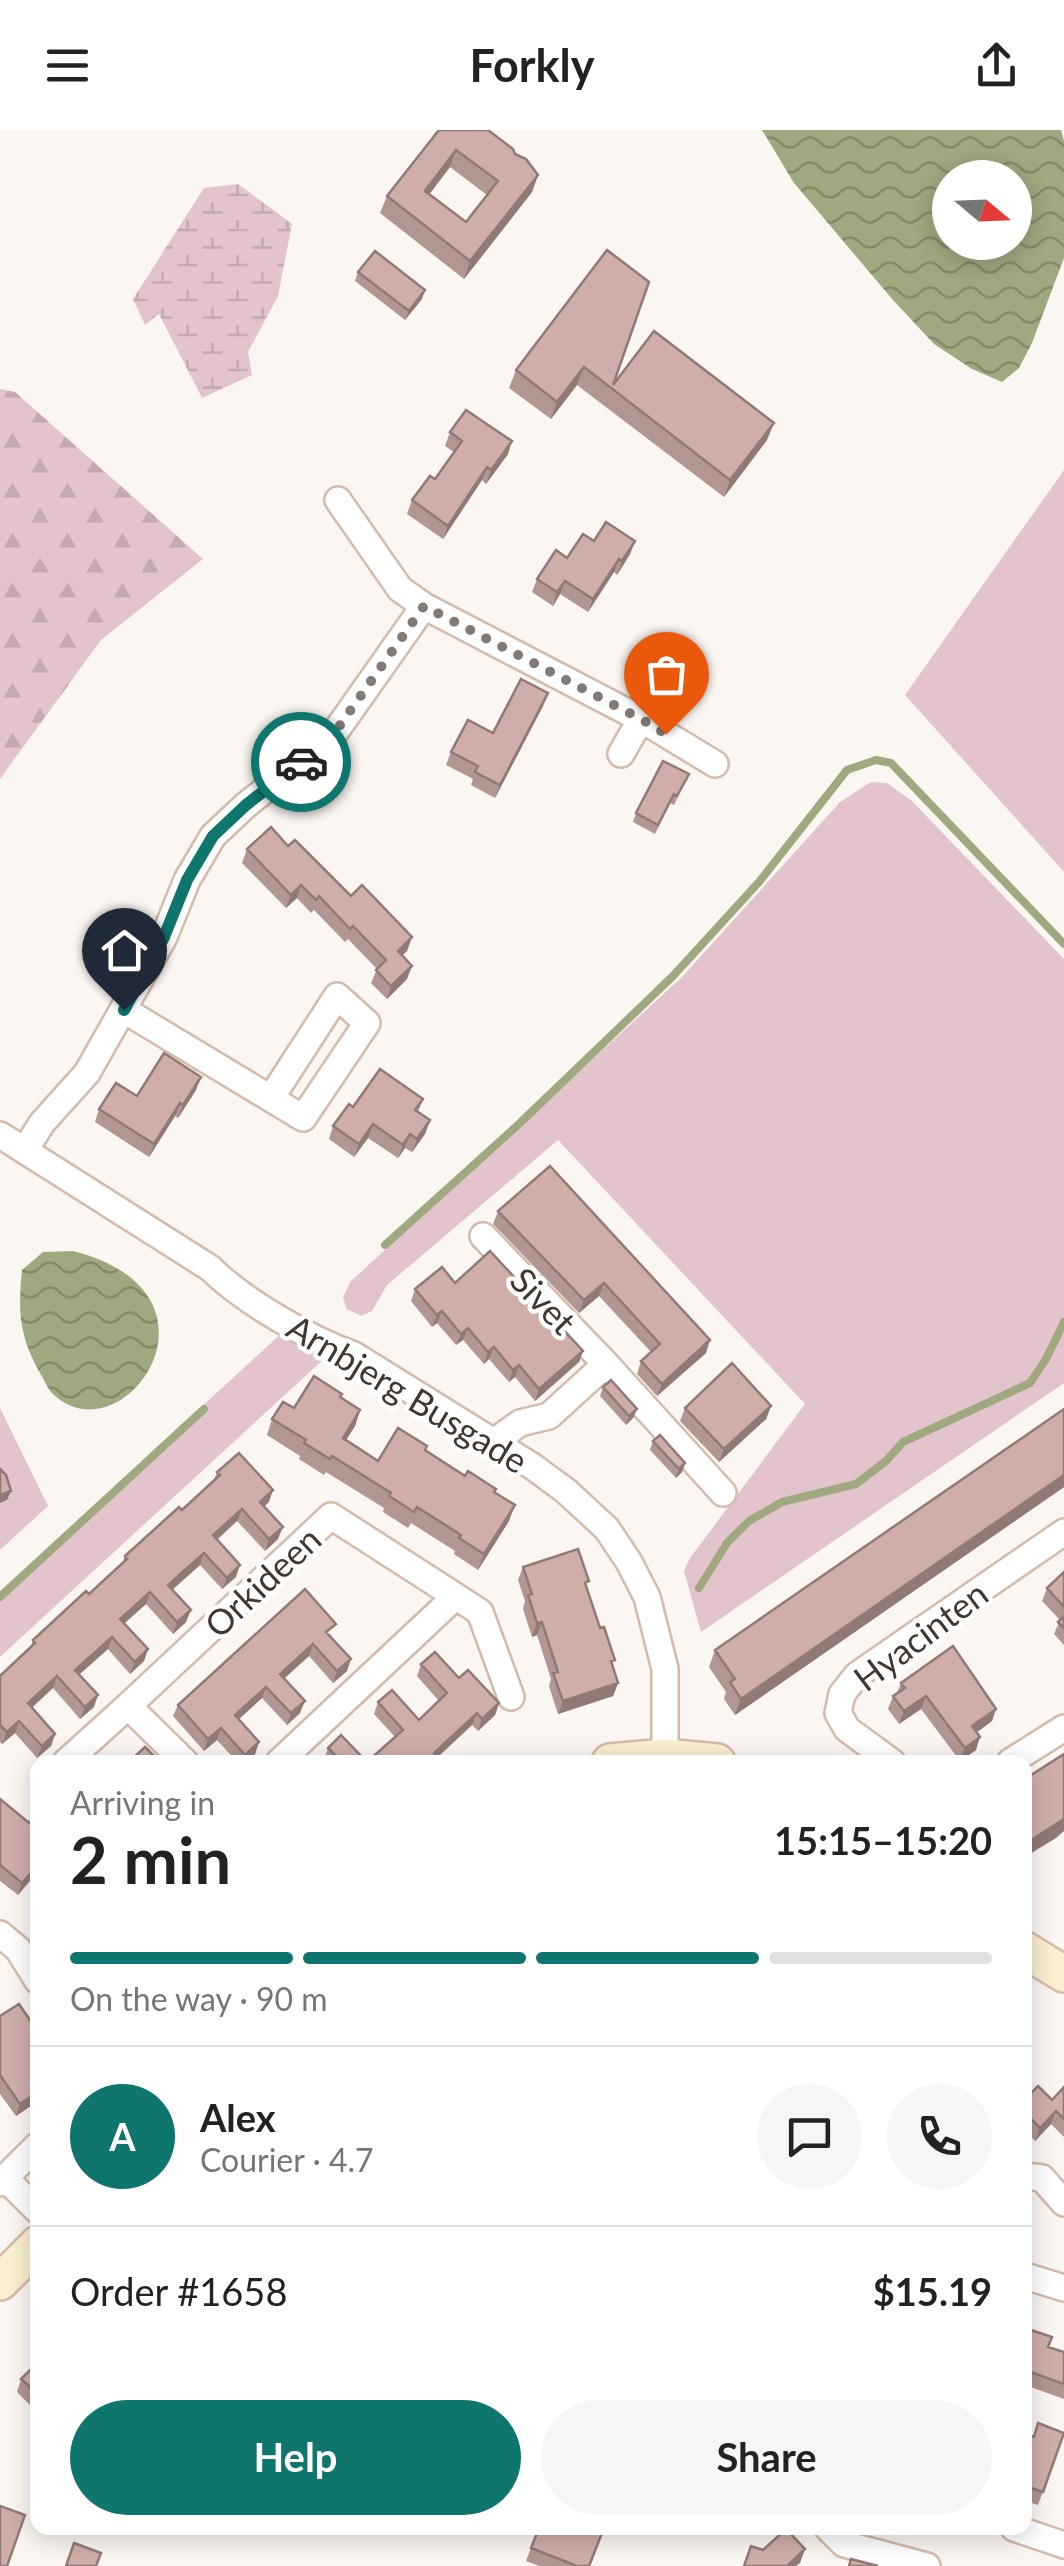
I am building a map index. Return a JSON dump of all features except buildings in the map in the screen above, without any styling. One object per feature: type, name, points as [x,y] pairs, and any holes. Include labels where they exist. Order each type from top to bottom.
[{"type":"street","points":[[338,500],[400,588],[424,606],[641,719],[715,764]]},
{"type":"street","points":[[25,1150],[42,1123],[87,1073],[164,937],[187,880],[213,836],[331,738],[424,606]]},
{"type":"street","points":[[621,754],[641,719]]},
{"type":"street","points":[[124,1010],[271,1098]]},
{"type":"street","name":"Arnbjerg Busgade","points":[[0,1135],[210,1268],[224,1282],[283,1320],[324,1344],[354,1355],[494,1442],[566,1491],[607,1529],[630,1562],[646,1597],[666,1669],[665,1755]]},
{"type":"street","name":"Sivet","points":[[483,1236],[723,1493]]},
{"type":"street","name":"Sivet","points":[[494,1442],[520,1423],[549,1416],[606,1364]]},
{"type":"street","name":"Orkideen","points":[[74,1755],[331,1516],[480,1612],[511,1698]]},
{"type":"street","name":"Hyacinten","points":[[877,1755],[847,1730],[838,1713],[842,1694],[856,1675],[1064,1532]]},
{"type":"street","points":[[286,1755],[455,1597]]},
{"type":"street","points":[[128,1706],[178,1755]]},
{"type":"street","points":[[1021,1755],[1064,1728]]},
{"type":"street","points":[[0,1934],[18,1949],[30,1968]]},
{"type":"street","points":[[1032,1954],[1064,1974]]},
{"type":"street","points":[[30,2153],[2,2180],[30,2204]]},
{"type":"street","points":[[1032,2177],[1042,2178],[1064,2203]]},
{"type":"street","points":[[0,2282],[30,2252]]},
{"type":"street","points":[[1032,2278],[1064,2288]]},
{"type":"street","points":[[1032,2534],[1064,2545]]},
{"type":"street","points":[[835,2535],[844,2544],[927,2566]]},
{"type":"green space","points":[[238,184],[292,224],[278,296],[248,352],[252,375],[202,398],[159,314],[145,325],[133,299],[204,188]]},
{"type":"green space","points":[[0,389],[15,392],[203,559],[101,640],[0,779]]},
{"type":"green space","points":[[1064,470],[1064,872],[905,695]]},
{"type":"green space","points":[[871,782],[887,783],[912,801],[1064,959],[1064,1383],[701,1632],[684,1571],[805,1404],[558,1140],[387,1285],[372,1311],[361,1316],[347,1309],[343,1298],[350,1282],[682,977],[840,802]]},
{"type":"green space","points":[[284,1331],[326,1357],[0,1657],[0,1591]]},
{"type":"green space","points":[[0,1408],[48,1506],[0,1550]]},
{"type":"water","points":[[762,130],[1061,130],[1064,258],[1019,368],[1002,382],[972,369],[934,344],[794,183]]},
{"type":"water","points":[[73,1251],[123,1272],[151,1301],[159,1333],[152,1364],[134,1390],[108,1406],[80,1408],[52,1393],[24,1335],[20,1311],[22,1270],[43,1252]]},
{"type":"waterway","points":[[385,1245],[673,976],[759,882],[847,770],[876,760],[891,763],[1064,944]]},
{"type":"waterway","points":[[699,1588],[727,1543],[749,1521],[782,1502],[856,1484],[903,1442],[1030,1383],[1064,1322]]},
{"type":"waterway","points":[[0,1597],[204,1409]]},
{"type":"way so far","points":[[301,762],[331,738],[424,606],[666,734]]},
{"type":"route","points":[[124,1010],[164,937],[187,880],[213,836],[301,762]]}]
